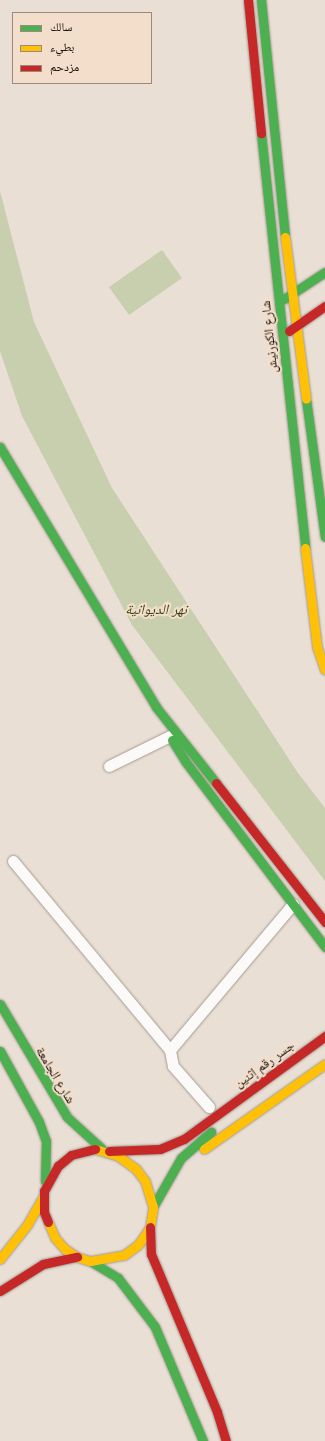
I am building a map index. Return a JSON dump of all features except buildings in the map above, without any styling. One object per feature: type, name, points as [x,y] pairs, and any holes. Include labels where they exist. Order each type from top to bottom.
[{"type":"main road","name":"شارع الكورنيش","points":[[248,0],[295,463],[325,670]]},
{"type":"main road","name":"شارع الكورنيش","points":[[261,0],[291,295],[323,499],[325,537]]},
{"type":"main road","points":[[278,303],[325,272]]},
{"type":"main road","points":[[282,337],[325,306]]},
{"type":"main road","points":[[0,446],[118,647],[156,707],[325,922]]},
{"type":"main road","points":[[295,463],[316,459]]},
{"type":"main road","points":[[156,707],[184,761],[325,946]]},
{"type":"main road","name":"شارع الجامعة","points":[[0,1004],[67,1117],[78,1130],[105,1150]]},
{"type":"main road","points":[[299,1042],[325,1024]]},
{"type":"main road","name":"جسر رقم إثنين","points":[[215,1108],[325,1036]]},
{"type":"main road","name":"جسر رقم إثنين","points":[[170,1177],[181,1158],[196,1144],[325,1046]]},
{"type":"main road","points":[[0,1051],[39,1122],[46,1141],[47,1162],[44,1212],[55,1238],[78,1257],[90,1261],[118,1278],[155,1327],[203,1441]]},
{"type":"main road","points":[[226,1441],[217,1412],[151,1254],[150,1227],[153,1207],[170,1177],[185,1162],[266,1103],[325,1064]]},
{"type":"main road","points":[[200,1115],[215,1108]]},
{"type":"main road","points":[[0,1259],[27,1225],[44,1194],[52,1172],[64,1159],[78,1152],[164,1147],[184,1138],[215,1108]]},
{"type":"main road","points":[[148,1149],[161,1145],[189,1123]]},
{"type":"main road","points":[[105,1150],[128,1162],[141,1174],[153,1207]]},
{"type":"main road","points":[[90,1261],[105,1260],[130,1251],[138,1245],[150,1227]]},
{"type":"main road","points":[[0,1290],[43,1264],[78,1257]]},
{"type":"street","points":[[109,766],[170,736]]},
{"type":"street","points":[[13,861],[170,1050],[173,1066],[215,1108]]},
{"type":"street","points":[[170,1050],[293,904]]},
{"type":"water","name":"نهر الديوانية","points":[[0,191],[34,322],[112,488],[298,773],[325,808],[325,881],[132,625],[22,416],[0,351]]},
{"type":"water","points":[[162,250],[182,278],[129,315],[109,287]]},
{"type":"traffic: fast","points":[[261,0],[285,237]]},
{"type":"traffic: fast","points":[[261,133],[305,548]]},
{"type":"traffic: fast","points":[[284,299],[325,272]]},
{"type":"traffic: fast","points":[[306,399],[325,537]]},
{"type":"traffic: fast","points":[[0,447],[156,707],[216,783]]},
{"type":"traffic: fast","points":[[172,740],[185,761],[325,947]]},
{"type":"traffic: fast","points":[[0,1004],[67,1117],[102,1149]]},
{"type":"traffic: fast","points":[[0,1051],[39,1122],[46,1141],[45,1181]]},
{"type":"traffic: fast","points":[[153,1207],[181,1158],[211,1132]]},
{"type":"traffic: fast","points":[[90,1261],[118,1278],[155,1327],[203,1441]]},
{"type":"traffic: slow","points":[[285,237],[306,399]]},
{"type":"traffic: slow","points":[[305,548],[317,647],[325,670]]},
{"type":"traffic: slow","points":[[204,1149],[325,1064]]},
{"type":"traffic: slow","points":[[48,1222],[55,1238],[65,1249],[77,1257],[90,1261],[124,1255],[138,1245],[150,1227],[153,1207],[145,1181],[136,1169],[118,1156],[95,1149]]},
{"type":"traffic: slow","points":[[0,1259],[27,1225],[43,1197]]},
{"type":"traffic: jam","points":[[248,0],[261,133]]},
{"type":"traffic: jam","points":[[289,331],[325,306]]},
{"type":"traffic: jam","points":[[216,783],[325,922]]},
{"type":"traffic: jam","points":[[109,1151],[160,1149],[184,1139],[325,1036]]},
{"type":"traffic: jam","points":[[48,1222],[44,1212],[44,1191],[58,1166],[71,1155],[95,1149]]},
{"type":"traffic: jam","points":[[150,1227],[151,1254],[217,1412],[226,1441]]},
{"type":"traffic: jam","points":[[0,1291],[43,1264],[77,1257]]}]
